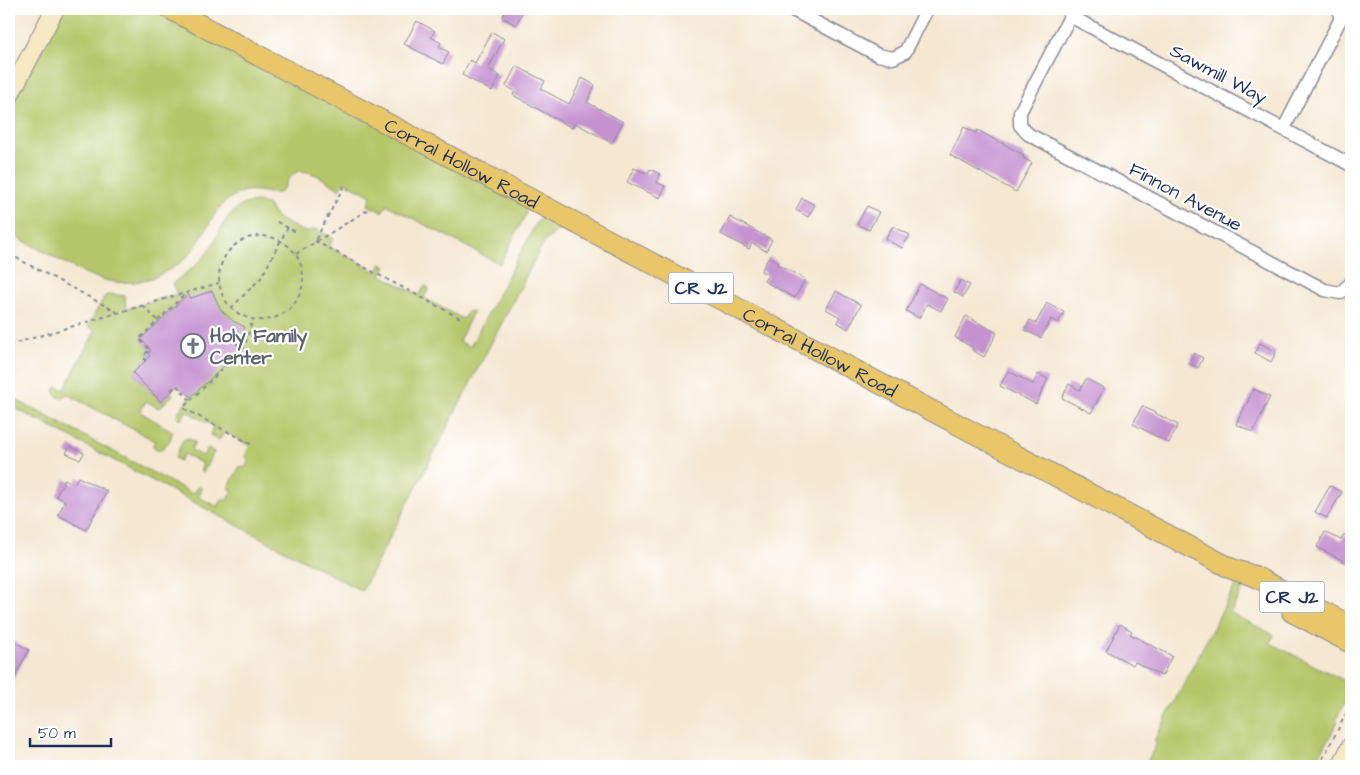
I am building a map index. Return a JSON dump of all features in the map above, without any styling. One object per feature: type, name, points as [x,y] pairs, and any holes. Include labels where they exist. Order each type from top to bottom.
[{"type":"main road","points":[[9,96],[55,9]]},
{"type":"main road","name":"Corral Hollow Road","points":[[170,9],[1232,569],[1254,576],[1351,626]]},
{"type":"main road","name":"Corral Hollow Road","points":[[1232,569],[1249,584],[1282,605],[1351,643]]},
{"type":"main road","points":[[1341,766],[1351,746]]},
{"type":"street","points":[[791,9],[878,55],[894,58],[905,52],[927,9]]},
{"type":"street","name":"Finnon Avenue","points":[[1072,12],[1020,112],[1020,125],[1028,134],[1325,290],[1340,293],[1351,283]]},
{"type":"street","name":"Sawmill Way","points":[[1072,12],[1351,164]]},
{"type":"street","points":[[1284,128],[1344,17]]},
{"type":"path","points":[[315,241],[345,184]]},
{"type":"path","points":[[296,254],[372,208]]},
{"type":"path","points":[[277,222],[298,233]]},
{"type":"path","points":[[231,308],[261,278],[288,227]]},
{"type":"path","points":[[261,235],[281,240],[296,254],[302,266],[303,280],[300,293],[293,305],[283,314],[271,319],[254,319],[243,316],[231,308],[222,296],[219,284],[220,267],[226,253],[235,243],[248,237],[261,235]]},
{"type":"path","points":[[315,241],[462,319]]},
{"type":"path","points":[[9,254],[118,313]]},
{"type":"path","points":[[9,344],[219,284]]},
{"type":"path","points":[[145,362],[146,354],[150,350],[139,339],[187,292]]},
{"type":"path","points":[[143,306],[158,321]]},
{"type":"path","points":[[251,444],[183,408],[243,350],[254,319]]},
{"type":"path","points":[[236,343],[243,350]]},
{"type":"path","points":[[171,390],[176,385],[191,400]]},
{"type":"path","points":[[1319,766],[1351,704]]},
{"type":"green space","points":[[61,9],[158,9],[525,203],[526,214],[500,264],[387,205],[382,212],[368,205],[371,196],[345,182],[339,189],[322,178],[302,171],[296,172],[291,176],[279,193],[247,191],[233,196],[226,201],[190,253],[175,266],[157,276],[130,282],[118,282],[95,277],[83,272],[9,233],[9,108]]},
{"type":"green space","points":[[261,202],[268,205],[277,218],[302,231],[307,232],[315,229],[333,238],[329,247],[377,272],[381,264],[386,266],[381,275],[419,295],[425,286],[429,288],[424,298],[463,319],[468,311],[473,312],[459,341],[470,347],[538,220],[547,215],[566,224],[544,242],[362,591],[9,405],[9,396],[193,494],[199,486],[202,489],[198,497],[218,507],[222,499],[227,501],[233,490],[228,488],[240,466],[245,468],[249,460],[245,456],[250,446],[225,432],[219,440],[210,435],[213,426],[186,411],[182,419],[179,419],[177,415],[196,391],[240,350],[235,343],[240,341],[245,327],[233,321],[224,313],[212,291],[197,296],[198,299],[141,339],[151,350],[148,354],[154,359],[142,364],[133,373],[161,402],[171,392],[173,395],[159,408],[146,401],[140,412],[172,431],[170,439],[162,449],[159,450],[152,446],[155,441],[67,394],[62,399],[56,395],[54,390],[57,386],[64,390],[95,331],[88,326],[105,296],[110,294],[125,296],[126,309],[177,294],[174,282],[192,269],[207,253],[233,212],[240,206]]},
{"type":"green space","points":[[188,438],[195,442],[191,450],[203,456],[208,448],[214,452],[203,473],[200,471],[203,464],[184,454],[180,461],[175,458],[183,440]]},
{"type":"green space","points":[[1238,580],[1244,586],[1231,612],[1274,635],[1270,643],[1351,684],[1351,690],[1336,720],[1338,721],[1314,766],[1145,766],[1157,743],[1154,741]]},
{"type":"building","points":[[507,9],[524,9],[516,25],[502,17]]},
{"type":"building","points":[[417,21],[435,31],[431,37],[441,43],[439,47],[449,52],[443,64],[404,44]]},
{"type":"building","points":[[492,32],[504,39],[488,69],[500,76],[492,91],[462,75],[470,60],[475,63]]},
{"type":"building","points":[[516,66],[545,81],[541,89],[569,104],[582,78],[595,85],[587,102],[623,122],[612,143],[575,123],[572,128],[513,95],[515,91],[506,86]]},
{"type":"building","points":[[964,127],[976,133],[977,130],[1013,149],[1024,155],[1023,158],[1032,163],[1016,192],[950,155]]},
{"type":"building","points":[[634,168],[648,174],[650,169],[660,174],[656,182],[665,186],[660,198],[627,182]]},
{"type":"building","points":[[802,198],[815,205],[808,217],[796,210]]},
{"type":"building","points":[[867,206],[879,212],[869,230],[857,224]]},
{"type":"building","points":[[730,217],[772,240],[766,251],[752,243],[749,249],[721,234]]},
{"type":"building","points":[[893,226],[910,235],[902,248],[885,239]]},
{"type":"building","points":[[769,257],[778,262],[777,264],[805,279],[795,298],[764,281],[768,275],[761,271]]},
{"type":"building","points":[[961,280],[970,285],[963,297],[954,292]]},
{"type":"building","points":[[920,284],[948,299],[941,311],[927,304],[919,318],[906,311]]},
{"type":"building","name":"Holy Family Center","points":[[212,291],[221,310],[233,321],[245,327],[238,347],[241,350],[191,397],[178,385],[161,402],[133,373],[150,356],[148,353],[151,350],[141,339],[188,294],[191,298]]},
{"type":"building","points":[[836,291],[861,305],[848,329],[837,322],[840,317],[826,309]]},
{"type":"building","points":[[1047,303],[1064,312],[1058,323],[1051,319],[1041,338],[1025,330],[1030,320],[1036,323]]},
{"type":"building","points":[[966,316],[997,333],[984,357],[955,337]]},
{"type":"building","points":[[1260,343],[1276,352],[1271,362],[1255,353]]},
{"type":"building","points":[[1194,353],[1203,358],[1198,368],[1189,363]]},
{"type":"building","points":[[1008,371],[1033,384],[1038,374],[1048,379],[1036,404],[1000,386]]},
{"type":"building","points":[[1086,379],[1104,388],[1091,413],[1062,398],[1069,384],[1080,390]]},
{"type":"building","points":[[1254,389],[1270,397],[1253,432],[1236,424]]},
{"type":"building","points":[[1142,406],[1178,425],[1169,443],[1133,424]]},
{"type":"building","points":[[70,446],[84,453],[80,460],[66,453]]},
{"type":"building","points":[[78,477],[107,491],[86,530],[58,515],[65,501],[56,496],[65,479],[74,484]]},
{"type":"building","points":[[1330,486],[1342,492],[1327,518],[1315,512]]},
{"type":"building","points":[[1325,532],[1341,540],[1344,535],[1351,539],[1351,565],[1317,547]]},
{"type":"building","points":[[1120,624],[1132,631],[1130,634],[1172,656],[1162,676],[1135,662],[1133,665],[1106,651]]},
{"type":"building","points":[[9,639],[29,650],[9,688]]},
{"type":"place","name":"Holy Family Center","points":[[193,346]]}]
